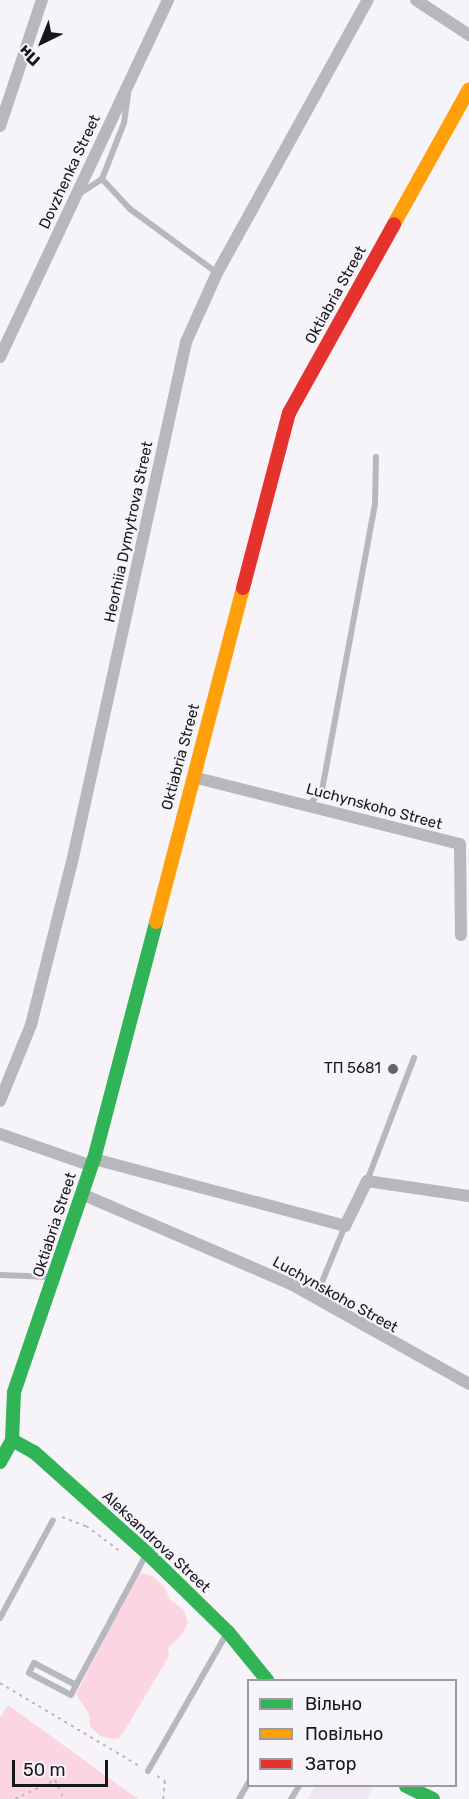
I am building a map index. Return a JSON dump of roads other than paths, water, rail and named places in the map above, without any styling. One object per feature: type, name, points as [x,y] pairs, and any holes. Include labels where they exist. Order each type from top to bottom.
[{"type":"street","points":[[0,126],[42,0]]},
{"type":"street","name":"Dovzhenka Street","points":[[0,357],[168,0]]},
{"type":"street","name":"Heorhiia Dymytrova Street","points":[[0,1101],[31,1025],[72,862],[186,342],[217,273],[368,0]]},
{"type":"street","points":[[416,0],[469,35]]},
{"type":"street","name":"Oktiabria Street","points":[[0,1462],[9,1438],[14,1392],[84,1195],[289,413],[469,89]]},
{"type":"street","name":"Luchynskoho Street","points":[[193,777],[460,844],[460,935]]},
{"type":"street","points":[[0,1134],[93,1162],[345,1226],[367,1181],[469,1196]]},
{"type":"street","name":"Luchynskoho Street","points":[[84,1195],[291,1284],[469,1384]]},
{"type":"street","name":"Aleksandrova Street","points":[[9,1438],[34,1452],[147,1553],[228,1632],[266,1679]]},
{"type":"street","points":[[410,1787],[433,1799]]},
{"type":"lane","points":[[76,196],[102,180],[124,123],[130,80]]},
{"type":"lane","points":[[102,180],[130,209],[217,273]]},
{"type":"lane","points":[[309,805],[322,790],[375,504],[376,457]]},
{"type":"lane","points":[[367,1181],[414,1058]]},
{"type":"lane","points":[[315,1299],[345,1226]]},
{"type":"lane","points":[[0,1275],[55,1277]]},
{"type":"lane","points":[[0,1618],[53,1520]]},
{"type":"lane","points":[[76,1685],[34,1663],[29,1672],[70,1695],[76,1685],[147,1553]]},
{"type":"lane","points":[[148,1771],[228,1632]]},
{"type":"lane","points":[[239,1799],[247,1785]]},
{"type":"place","name":"ТП 5681","points":[[393,1069]]}]
